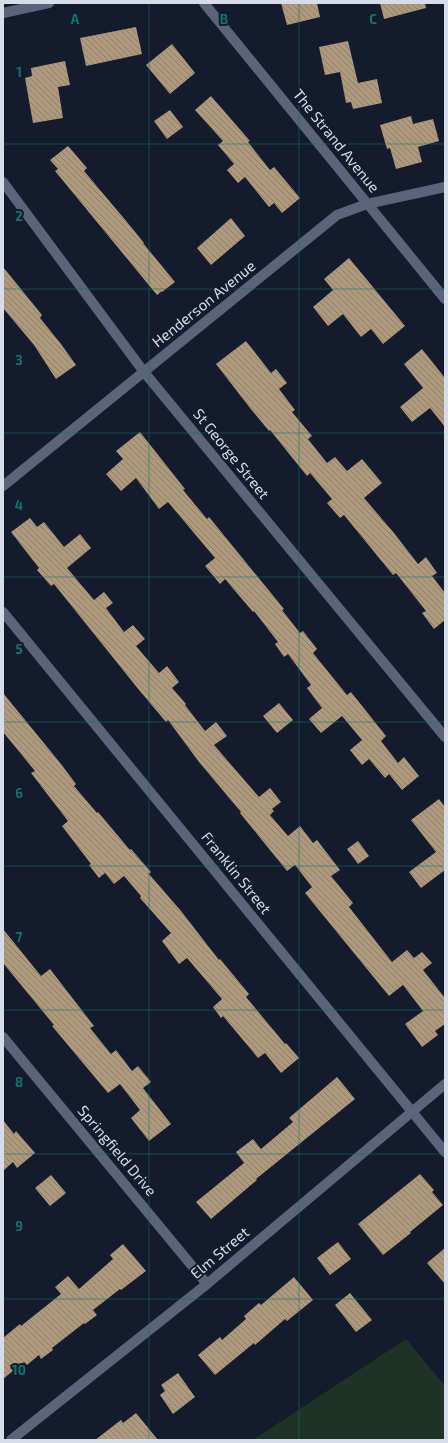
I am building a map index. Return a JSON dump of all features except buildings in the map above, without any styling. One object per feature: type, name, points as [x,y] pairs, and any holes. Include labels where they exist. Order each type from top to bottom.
[{"type":"street","points":[[3,13],[49,3]]},
{"type":"street","name":"The Strand Avenue","points":[[204,3],[445,298]]},
{"type":"street","name":"St George Street","points":[[3,182],[144,372],[445,737]]},
{"type":"street","name":"Henderson Avenue","points":[[3,486],[337,215],[367,204],[445,187]]},
{"type":"street","name":"Franklin Street","points":[[3,612],[445,1152]]},
{"type":"street","name":"Springfield Drive","points":[[3,1037],[207,1284]]},
{"type":"street","name":"Elm Street","points":[[11,1440],[207,1284],[445,1084]]},
{"type":"green space","points":[[406,1339],[445,1386],[445,1440],[253,1440]]}]
